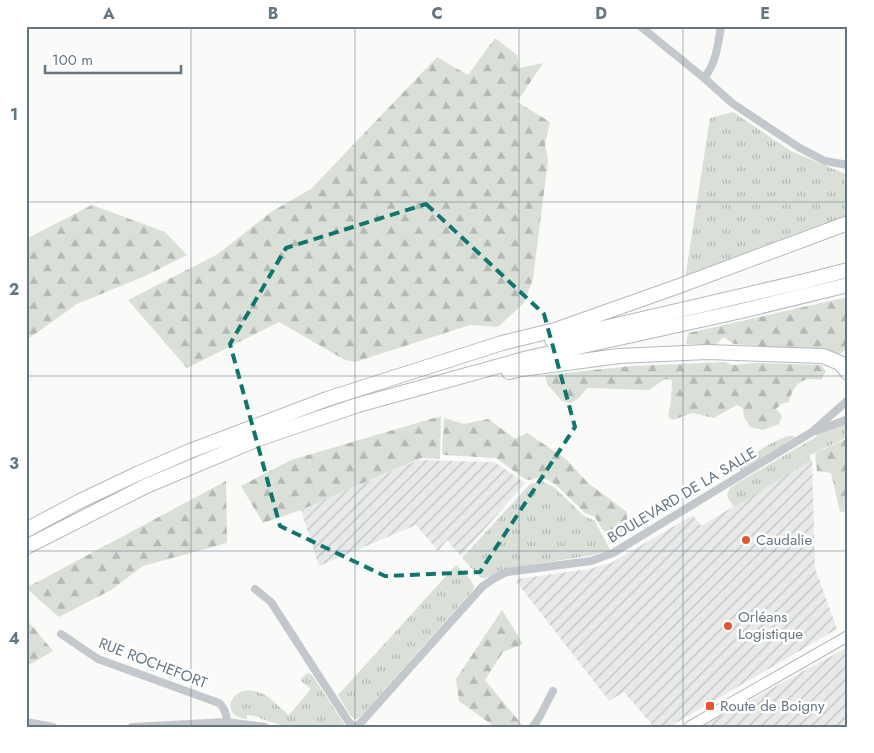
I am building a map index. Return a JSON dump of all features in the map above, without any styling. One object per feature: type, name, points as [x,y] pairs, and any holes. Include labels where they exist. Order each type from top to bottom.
[{"type":"highway","points":[[26,530],[88,498],[190,451],[326,399],[502,343],[573,324],[848,223]]},
{"type":"highway","points":[[386,380],[478,356],[848,270]]},
{"type":"highway","points":[[26,548],[146,486],[258,439],[358,405],[528,358],[848,285]]},
{"type":"highway","points":[[425,386],[620,356],[707,352],[823,356],[840,363],[848,373]]},
{"type":"street","points":[[640,26],[732,103],[800,148],[825,161],[848,165]]},
{"type":"street","points":[[704,78],[710,71],[722,26]]},
{"type":"street","name":"BOULEVARD DE LA SALLE","points":[[356,727],[483,586],[493,579],[507,572],[591,561],[613,553],[812,432],[848,400]]},
{"type":"street","name":"BOULEVARD DE LA SALLE","points":[[812,432],[848,419]]},
{"type":"street","points":[[255,589],[271,602],[348,721],[356,727]]},
{"type":"street","name":"RUE ROCHEFORT","points":[[61,634],[98,659],[221,704],[227,717],[227,722]]},
{"type":"street","points":[[689,727],[848,636]]},
{"type":"street","points":[[533,727],[552,691]]},
{"type":"street","points":[[26,722],[53,727]]},
{"type":"street","points":[[132,727],[227,722],[265,727]]},
{"type":"highlighted area","points":[[426,204],[544,314],[575,427],[480,572],[385,576],[280,526],[230,344],[286,248]]},
{"type":"shaded area","points":[[812,459],[815,568],[837,629],[669,727],[654,727],[624,692],[609,701],[516,581],[518,579],[589,569],[611,563],[693,515],[701,526]]},
{"type":"shaded area","points":[[418,460],[494,462],[525,483],[461,556],[447,540],[438,551],[416,525],[319,566],[301,510]]},
{"type":"shaded area","points":[[848,647],[848,727],[701,727]]},
{"type":"green space","points":[[495,38],[517,55],[519,68],[543,63],[517,102],[550,122],[545,144],[548,160],[533,279],[524,303],[498,327],[470,325],[355,362],[345,360],[279,322],[187,368],[128,300],[218,254],[271,212],[311,189],[437,57],[468,75]]},
{"type":"green space","points":[[733,112],[791,151],[848,175],[848,215],[685,279],[710,118]]},
{"type":"green space","points":[[92,205],[165,232],[187,255],[145,276],[77,304],[28,339],[26,337],[26,239]]},
{"type":"green space","points":[[848,297],[848,344],[840,354],[734,344],[723,337],[716,345],[686,344],[688,333]]},
{"type":"green space","points":[[725,362],[733,365],[756,363],[821,365],[826,371],[821,380],[807,379],[799,383],[792,392],[789,402],[781,404],[776,409],[782,416],[779,424],[763,430],[750,427],[744,417],[743,408],[737,405],[714,418],[692,413],[673,420],[668,417],[672,380],[665,379],[649,390],[587,388],[579,398],[571,403],[562,401],[547,384],[545,375],[632,366]]},
{"type":"green space","points":[[441,416],[440,459],[421,458],[301,510],[263,523],[241,486],[291,460]]},
{"type":"green space","points":[[444,418],[464,424],[488,419],[515,439],[527,433],[566,459],[588,483],[627,512],[628,523],[622,531],[613,537],[602,529],[595,517],[585,513],[556,485],[546,479],[525,479],[496,458],[442,454]]},
{"type":"green space","points":[[848,423],[848,437],[810,455],[810,461],[734,507],[727,495],[731,487],[819,435]]},
{"type":"green space","points":[[789,436],[796,438],[742,471],[738,468],[748,458],[762,449]]},
{"type":"green space","points":[[848,438],[848,511],[840,512],[831,473],[817,471],[815,453]]},
{"type":"green space","points":[[226,481],[227,543],[143,566],[111,590],[59,617],[26,588]]},
{"type":"green space","points":[[542,481],[555,488],[584,516],[595,521],[610,550],[593,555],[511,568],[481,578],[462,558],[530,484]]},
{"type":"green space","points":[[456,565],[470,579],[474,586],[473,590],[360,717],[355,719],[350,715],[338,695]]},
{"type":"green space","points":[[502,610],[523,644],[503,652],[485,680],[524,727],[495,727],[459,701],[456,679]]},
{"type":"green space","points":[[28,621],[53,651],[26,667],[26,622]]},
{"type":"green space","points":[[309,673],[346,727],[287,727],[256,716],[247,715],[247,719],[238,717],[232,712],[230,707],[235,695],[251,691],[261,693],[289,715],[311,689],[300,680]]},
{"type":"place","name":"Caudalie","points":[[746,540]]},
{"type":"place","name":"Orléans Logistique","points":[[728,626]]},
{"type":"place","name":"Route de Boigny","points":[[710,706]]}]
